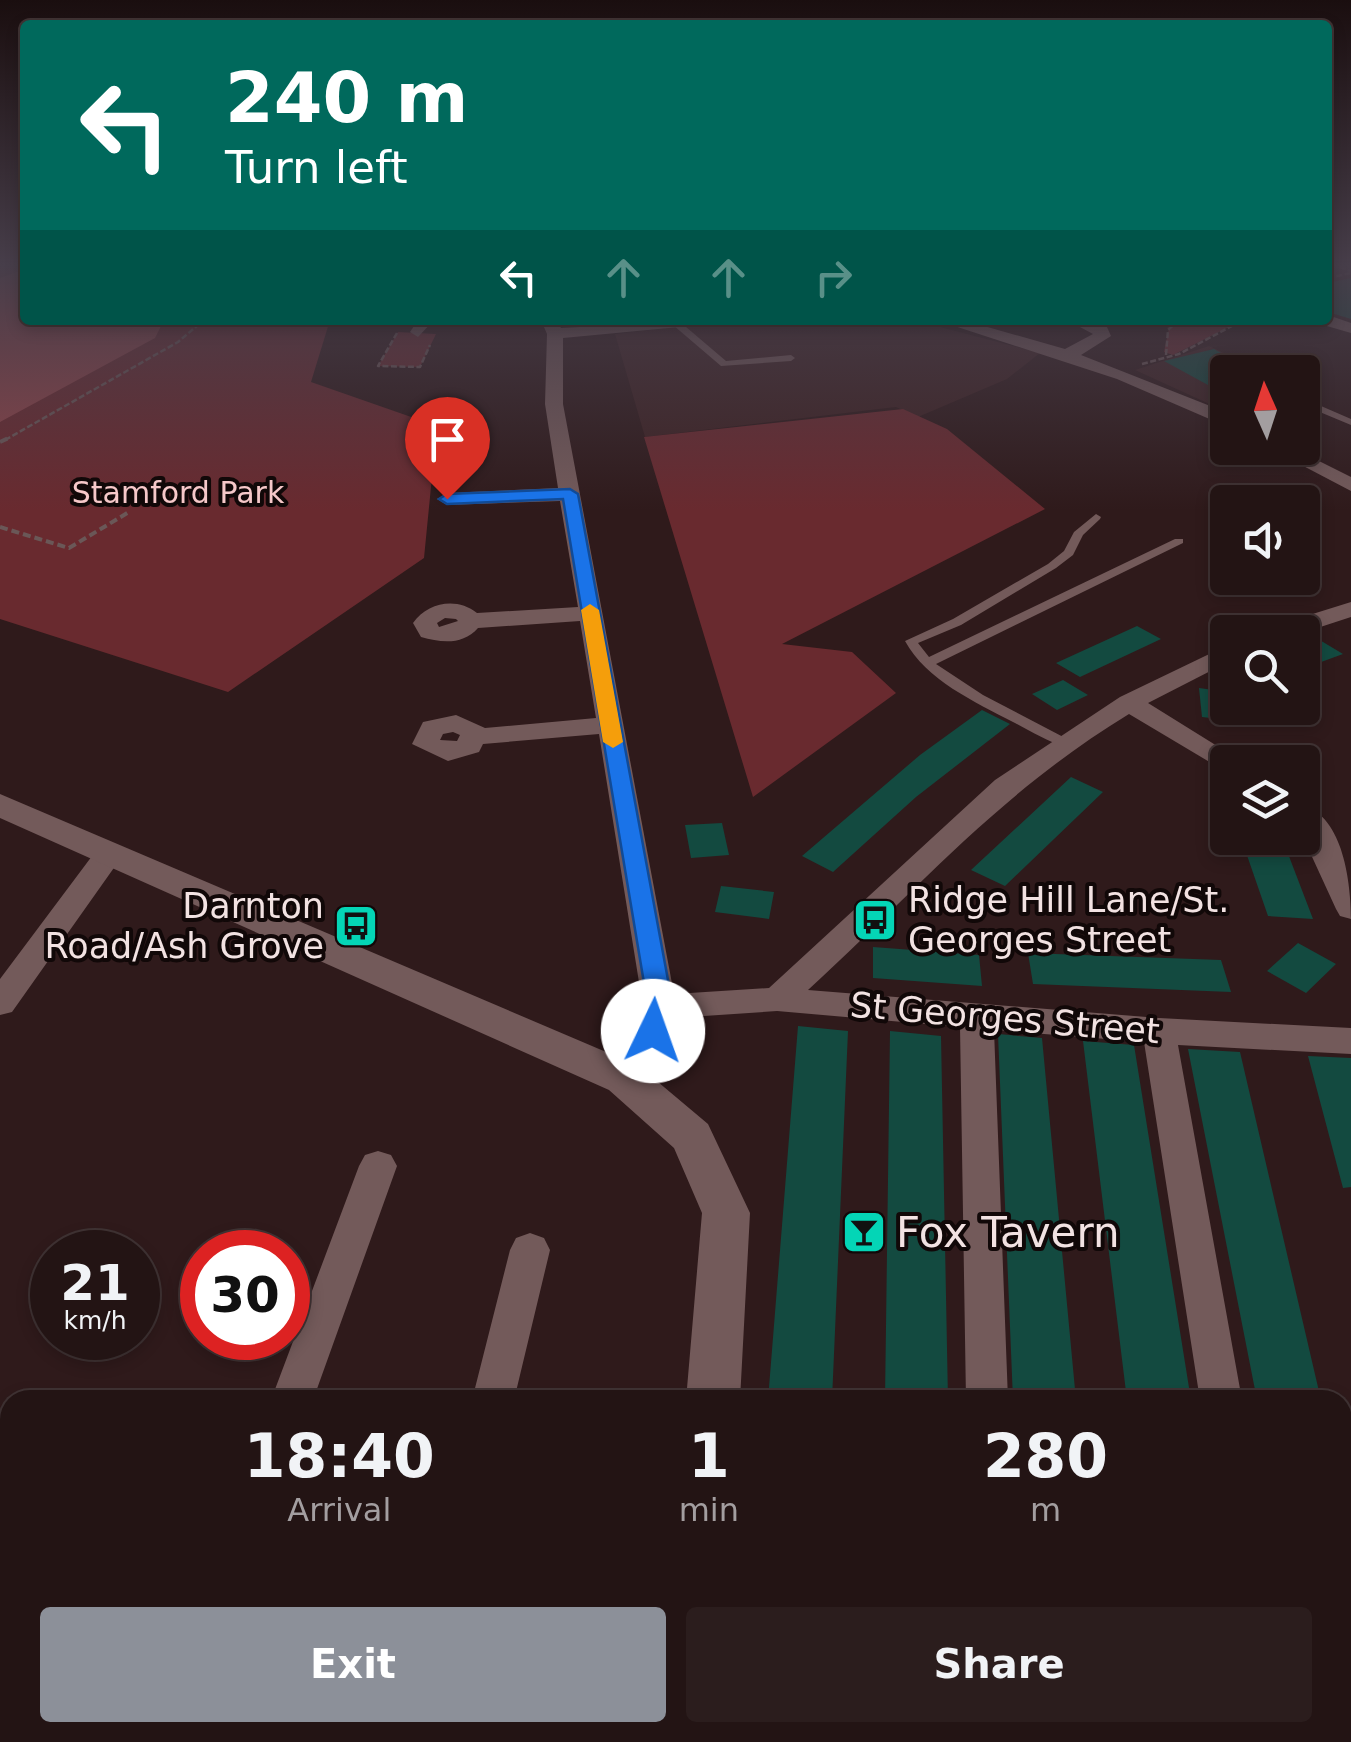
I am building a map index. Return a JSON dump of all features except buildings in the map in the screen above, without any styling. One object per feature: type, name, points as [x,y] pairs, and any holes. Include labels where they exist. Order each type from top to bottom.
[{"type":"street","points":[[553,348],[554,404],[660,1007],[653,1031],[624,1078]]},
{"type":"street","points":[[1048,348],[1156,384],[1210,412]]},
{"type":"street","points":[[1069,354],[1079,348]]},
{"type":"street","points":[[1312,465],[1351,485]]},
{"type":"street","points":[[447,499],[570,494]]},
{"type":"street","points":[[1320,619],[1351,609]]},
{"type":"street","points":[[470,621],[590,612]]},
{"type":"street","points":[[777,999],[976,810],[1064,743],[1129,702],[1210,661]]},
{"type":"street","points":[[1129,702],[1210,754]]},
{"type":"street","points":[[475,738],[610,725]]},
{"type":"street","points":[[0,805],[624,1078],[692,1137],[726,1214],[714,1390]]},
{"type":"street","points":[[1338,838],[1351,908]]},
{"type":"street","points":[[0,1003],[108,855]]},
{"type":"street","name":"St Georges Street","points":[[660,1007],[777,999],[1159,1031],[1351,1041]]},
{"type":"street","points":[[976,1017],[987,1390]]},
{"type":"street","points":[[1159,1031],[1219,1390]]},
{"type":"street","points":[[296,1390],[378,1166]]},
{"type":"street","points":[[495,1390],[530,1250]]},
{"type":"lane","points":[[705,348],[724,364],[791,358]]},
{"type":"lane","points":[[1320,409],[1351,422]]},
{"type":"lane","points":[[1064,743],[927,662],[912,649],[911,642],[918,635],[958,622],[1052,566],[1069,553],[1071,544],[1096,516]]},
{"type":"lane","points":[[927,662],[1179,540]]},
{"type":"path","points":[[0,442],[43,424],[168,348]]},
{"type":"path","points":[[1166,355],[1167,348]]},
{"type":"path","points":[[1120,372],[1190,348]]},
{"type":"path","points":[[0,527],[69,548],[128,512]]},
{"type":"shaded area","points":[[0,348],[136,348],[0,422]]},
{"type":"shaded area","points":[[619,348],[1022,348],[1040,353],[1007,379],[918,417],[896,407],[645,437]]},
{"type":"shaded area","points":[[1202,348],[1214,348],[1228,355],[1210,355],[1210,404],[1135,370]]},
{"type":"green space","name":"Stamford Park","points":[[0,348],[321,348],[311,382],[437,426],[424,558],[228,692],[0,619]]},
{"type":"green space","points":[[388,348],[429,348],[420,367],[378,366]]},
{"type":"green space","points":[[1165,348],[1186,348],[1173,355],[1164,352]]},
{"type":"green space","points":[[903,409],[947,429],[1045,509],[782,644],[852,652],[896,693],[753,797],[644,437]]},
{"type":"slow traffic","points":[[590,610],[613,742]]},
{"type":"place","name":"Ridge Hill Lane/St. Georges Street","points":[[875,920]]},
{"type":"place","name":"Darnton Road/Ash Grove","points":[[356,926]]},
{"type":"place","name":"Fox Tavern","points":[[864,1232]]},
{"type":"route","points":[[447,499],[570,494],[660,1007],[653,1031]]}]
